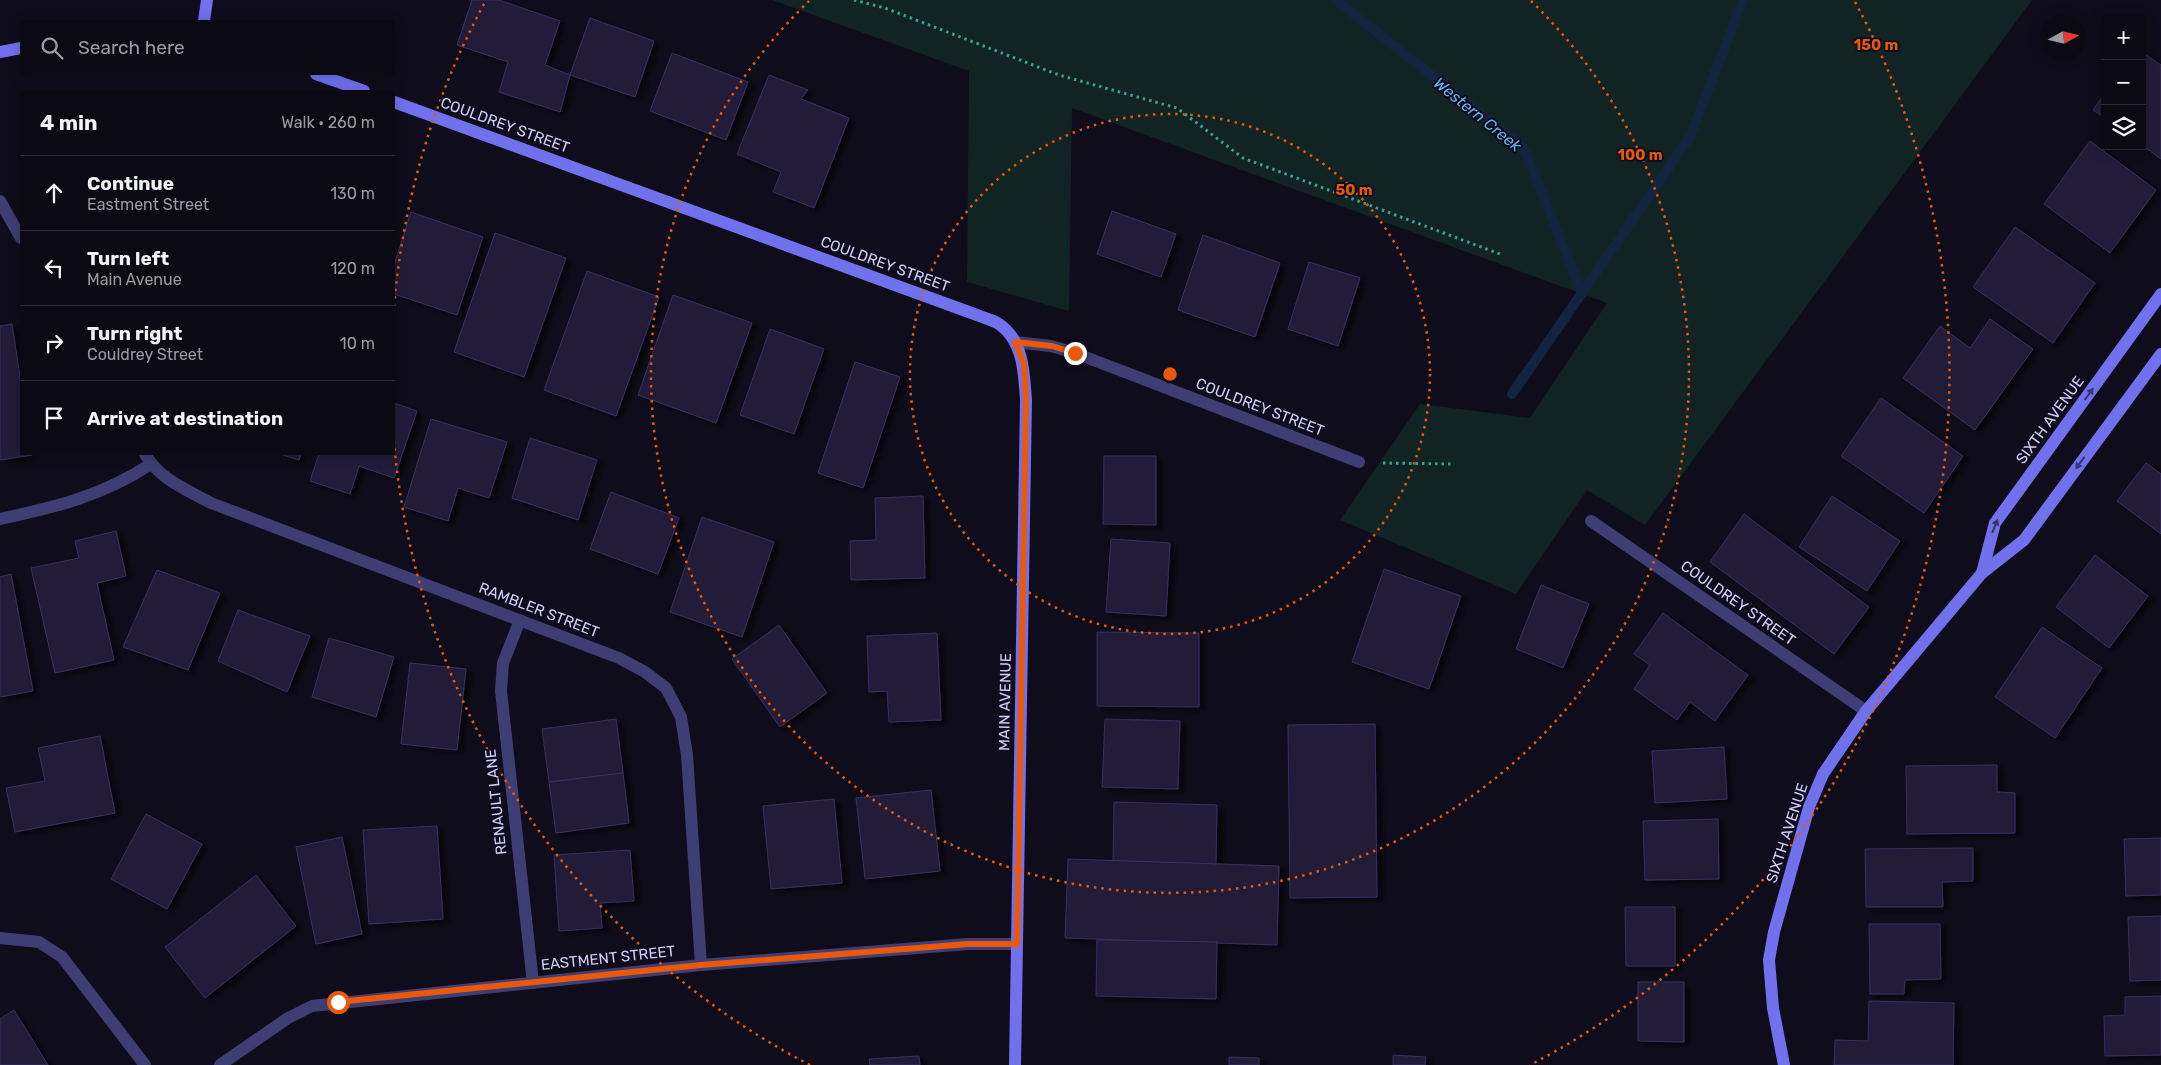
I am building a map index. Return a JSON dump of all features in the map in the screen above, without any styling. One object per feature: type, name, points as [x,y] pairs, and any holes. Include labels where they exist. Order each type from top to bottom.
[{"type":"street","points":[[204,20],[207,0]]},
{"type":"street","points":[[0,52],[20,48]]},
{"type":"street","points":[[319,75],[361,90]]},
{"type":"street","name":"COULDREY STREET","points":[[395,102],[977,315],[1000,325],[1015,342],[1052,346],[1075,353],[1359,462]]},
{"type":"street","points":[[0,201],[20,236]]},
{"type":"street","name":"SIXTH AVENUE","points":[[1982,573],[1995,523],[2161,294]]},
{"type":"street","name":"MAIN AVENUE","points":[[1015,342],[1024,364],[1026,400],[1015,1065]]},
{"type":"street","name":"SIXTH AVENUE","points":[[1784,1065],[1770,989],[1769,960],[1774,932],[1809,808],[1823,774],[1866,711],[1982,573],[2024,540],[2161,354]]},
{"type":"street","points":[[0,519],[70,504],[127,480],[148,459]]},
{"type":"street","name":"RAMBLER STREET","points":[[148,459],[175,484],[211,503],[619,658],[645,672],[666,688],[681,717],[686,755],[701,965]]},
{"type":"street","name":"COULDREY STREET","points":[[1591,521],[1866,711]]},
{"type":"street","name":"RENAULT LANE","points":[[520,620],[503,663],[501,691],[532,983]]},
{"type":"street","points":[[0,938],[39,942],[62,957],[145,1065]]},
{"type":"street","name":"EASTMENT STREET","points":[[220,1065],[288,1018],[312,1006],[701,965],[968,944],[1017,944]]},
{"type":"path","points":[[854,0],[885,8],[1059,75],[1177,108],[1244,158],[1500,254]]},
{"type":"path","points":[[1359,462],[1452,464]]},
{"type":"green space","points":[[772,0],[2032,0],[1645,525],[1587,490],[1516,594],[1340,520],[1420,404],[1530,418],[1607,303],[1072,108],[1069,311],[967,282],[969,71]]},
{"type":"building","points":[[472,0],[499,0],[560,21],[545,65],[570,75],[560,112],[499,92],[508,62],[457,45]]},
{"type":"building","points":[[590,18],[654,41],[635,97],[570,75]]},
{"type":"building","points":[[672,53],[748,82],[726,140],[650,111]]},
{"type":"building","points":[[2146,55],[2161,65],[2161,159],[2146,148]]},
{"type":"building","points":[[769,75],[808,90],[801,99],[849,118],[814,208],[773,192],[781,172],[737,154]]},
{"type":"building","points":[[2101,99],[2101,115],[2093,110]]},
{"type":"building","points":[[2090,141],[2156,190],[2110,253],[2044,204]]},
{"type":"building","points":[[1112,211],[1176,234],[1161,277],[1097,254]]},
{"type":"building","points":[[411,212],[483,237],[457,315],[395,294],[395,262]]},
{"type":"building","points":[[2015,227],[2095,283],[2053,343],[1973,287]]},
{"type":"building","points":[[495,233],[566,258],[524,377],[454,352]]},
{"type":"building","points":[[1203,235],[1280,263],[1255,337],[1178,310]]},
{"type":"building","points":[[1309,262],[1360,278],[1338,346],[1288,329]]},
{"type":"building","points":[[587,271],[659,297],[616,416],[544,390]]},
{"type":"building","points":[[673,295],[752,323],[716,423],[638,395]]},
{"type":"building","points":[[1990,319],[2033,349],[1975,430],[1903,378],[1940,326],[1970,348]]},
{"type":"building","points":[[12,324],[20,377],[20,455],[32,455],[0,460],[0,326]]},
{"type":"building","points":[[770,329],[824,349],[794,434],[740,415]]},
{"type":"building","points":[[855,362],[900,377],[863,488],[818,473]]},
{"type":"building","points":[[1881,398],[1963,456],[1924,513],[1841,456]]},
{"type":"building","points":[[395,403],[417,411],[394,478],[359,466],[350,494],[310,481],[319,455],[395,455]]},
{"type":"building","points":[[431,419],[507,442],[489,498],[458,488],[448,521],[404,507]]},
{"type":"building","points":[[530,438],[597,460],[578,520],[512,498]]},
{"type":"building","points":[[283,455],[301,455],[299,460]]},
{"type":"building","points":[[1104,456],[1156,456],[1156,525],[1103,524]]},
{"type":"building","points":[[2146,463],[2161,474],[2161,534],[2117,501]]},
{"type":"building","points":[[611,492],[679,518],[658,574],[590,549]]},
{"type":"building","points":[[923,496],[925,578],[851,580],[850,541],[876,540],[875,498]]},
{"type":"building","points":[[1832,496],[1900,541],[1867,591],[1799,547]]},
{"type":"building","points":[[1744,514],[1869,607],[1834,654],[1710,562]]},
{"type":"building","points":[[702,517],[774,542],[742,637],[670,612]]},
{"type":"building","points":[[116,531],[126,576],[97,583],[114,660],[55,673],[31,568],[79,558],[75,541]]},
{"type":"building","points":[[1111,539],[1170,543],[1166,616],[1106,612]]},
{"type":"building","points":[[2095,555],[2148,596],[2109,648],[2056,607]]},
{"type":"building","points":[[1384,569],[1461,596],[1429,689],[1352,662]]},
{"type":"building","points":[[157,570],[220,593],[188,670],[123,647]]},
{"type":"building","points":[[11,574],[33,691],[0,697],[0,577]]},
{"type":"building","points":[[1541,585],[1589,604],[1563,668],[1516,649]]},
{"type":"building","points":[[238,610],[310,636],[287,692],[218,661]]},
{"type":"building","points":[[1663,613],[1748,675],[1715,721],[1690,702],[1677,720],[1634,689],[1650,665],[1634,654]]},
{"type":"building","points":[[779,625],[827,693],[780,727],[732,659]]},
{"type":"building","points":[[2042,627],[2102,668],[2055,738],[1995,697]]},
{"type":"building","points":[[1097,632],[1199,633],[1199,707],[1097,706]]},
{"type":"building","points":[[937,633],[941,720],[889,722],[887,691],[869,692],[867,636]]},
{"type":"building","points":[[329,638],[394,657],[376,717],[312,697]]},
{"type":"building","points":[[410,663],[466,669],[457,750],[401,744]]},
{"type":"building","points":[[616,719],[623,773],[549,782],[542,729]]},
{"type":"building","points":[[1105,719],[1180,721],[1178,789],[1102,787]]},
{"type":"building","points":[[1375,724],[1377,897],[1290,898],[1288,725]]},
{"type":"building","points":[[100,736],[115,813],[15,832],[6,788],[45,781],[38,748]]},
{"type":"building","points":[[1724,747],[1727,799],[1655,803],[1652,751]]},
{"type":"building","points":[[1997,765],[1997,792],[2015,793],[2015,833],[1907,834],[1906,766]]},
{"type":"building","points":[[623,773],[629,823],[556,833],[549,782]]},
{"type":"building","points":[[931,790],[940,871],[865,879],[856,798]]},
{"type":"building","points":[[834,799],[842,883],[771,889],[763,806]]},
{"type":"building","points":[[1114,802],[1217,805],[1216,864],[1113,861]]},
{"type":"building","points":[[146,814],[202,844],[167,909],[111,879]]},
{"type":"building","points":[[1718,819],[1719,879],[1645,880],[1643,821]]},
{"type":"building","points":[[437,826],[443,919],[369,924],[363,830]]},
{"type":"building","points":[[342,837],[362,934],[316,944],[296,847]]},
{"type":"building","points":[[2161,838],[2161,895],[2126,896],[2124,839]]},
{"type":"building","points":[[1973,848],[1973,881],[1942,882],[1943,907],[1866,907],[1865,849]]},
{"type":"building","points":[[630,850],[634,901],[600,903],[602,928],[559,931],[554,855]]},
{"type":"building","points":[[1068,859],[1279,866],[1277,945],[1065,938]]},
{"type":"building","points":[[256,875],[296,926],[205,998],[165,947]]},
{"type":"building","points":[[1625,907],[1675,907],[1675,966],[1626,966]]},
{"type":"building","points":[[2161,916],[2161,980],[2130,981],[2128,917]]},
{"type":"building","points":[[1869,924],[1940,924],[1941,979],[1905,980],[1904,994],[1870,994]]},
{"type":"building","points":[[1097,940],[1217,942],[1216,999],[1096,996]]},
{"type":"building","points":[[1638,982],[1684,982],[1684,1042],[1638,1041]]},
{"type":"building","points":[[2161,996],[2161,1055],[2105,1056],[2104,1016],[2125,1015],[2125,997]]},
{"type":"building","points":[[1869,1001],[1954,1003],[1953,1065],[1834,1065],[1835,1040],[1868,1041]]},
{"type":"building","points":[[14,1010],[48,1065],[0,1065],[0,1019]]},
{"type":"building","points":[[1393,1055],[1426,1057],[1425,1065],[1393,1065]]},
{"type":"building","points":[[919,1056],[920,1065],[870,1065],[869,1059]]},
{"type":"building","points":[[1229,1057],[1259,1058],[1259,1065],[1229,1065]]},
{"type":"waterway","name":"Western Creek","points":[[1336,0],[1524,148],[1582,293]]},
{"type":"waterway","name":"Western Creek","points":[[1512,394],[1690,137],[1743,0]]},
{"type":"route","points":[[338,1002],[701,965],[968,944],[1017,944],[1026,400],[1024,364],[1015,342],[1052,346],[1075,353]]}]
